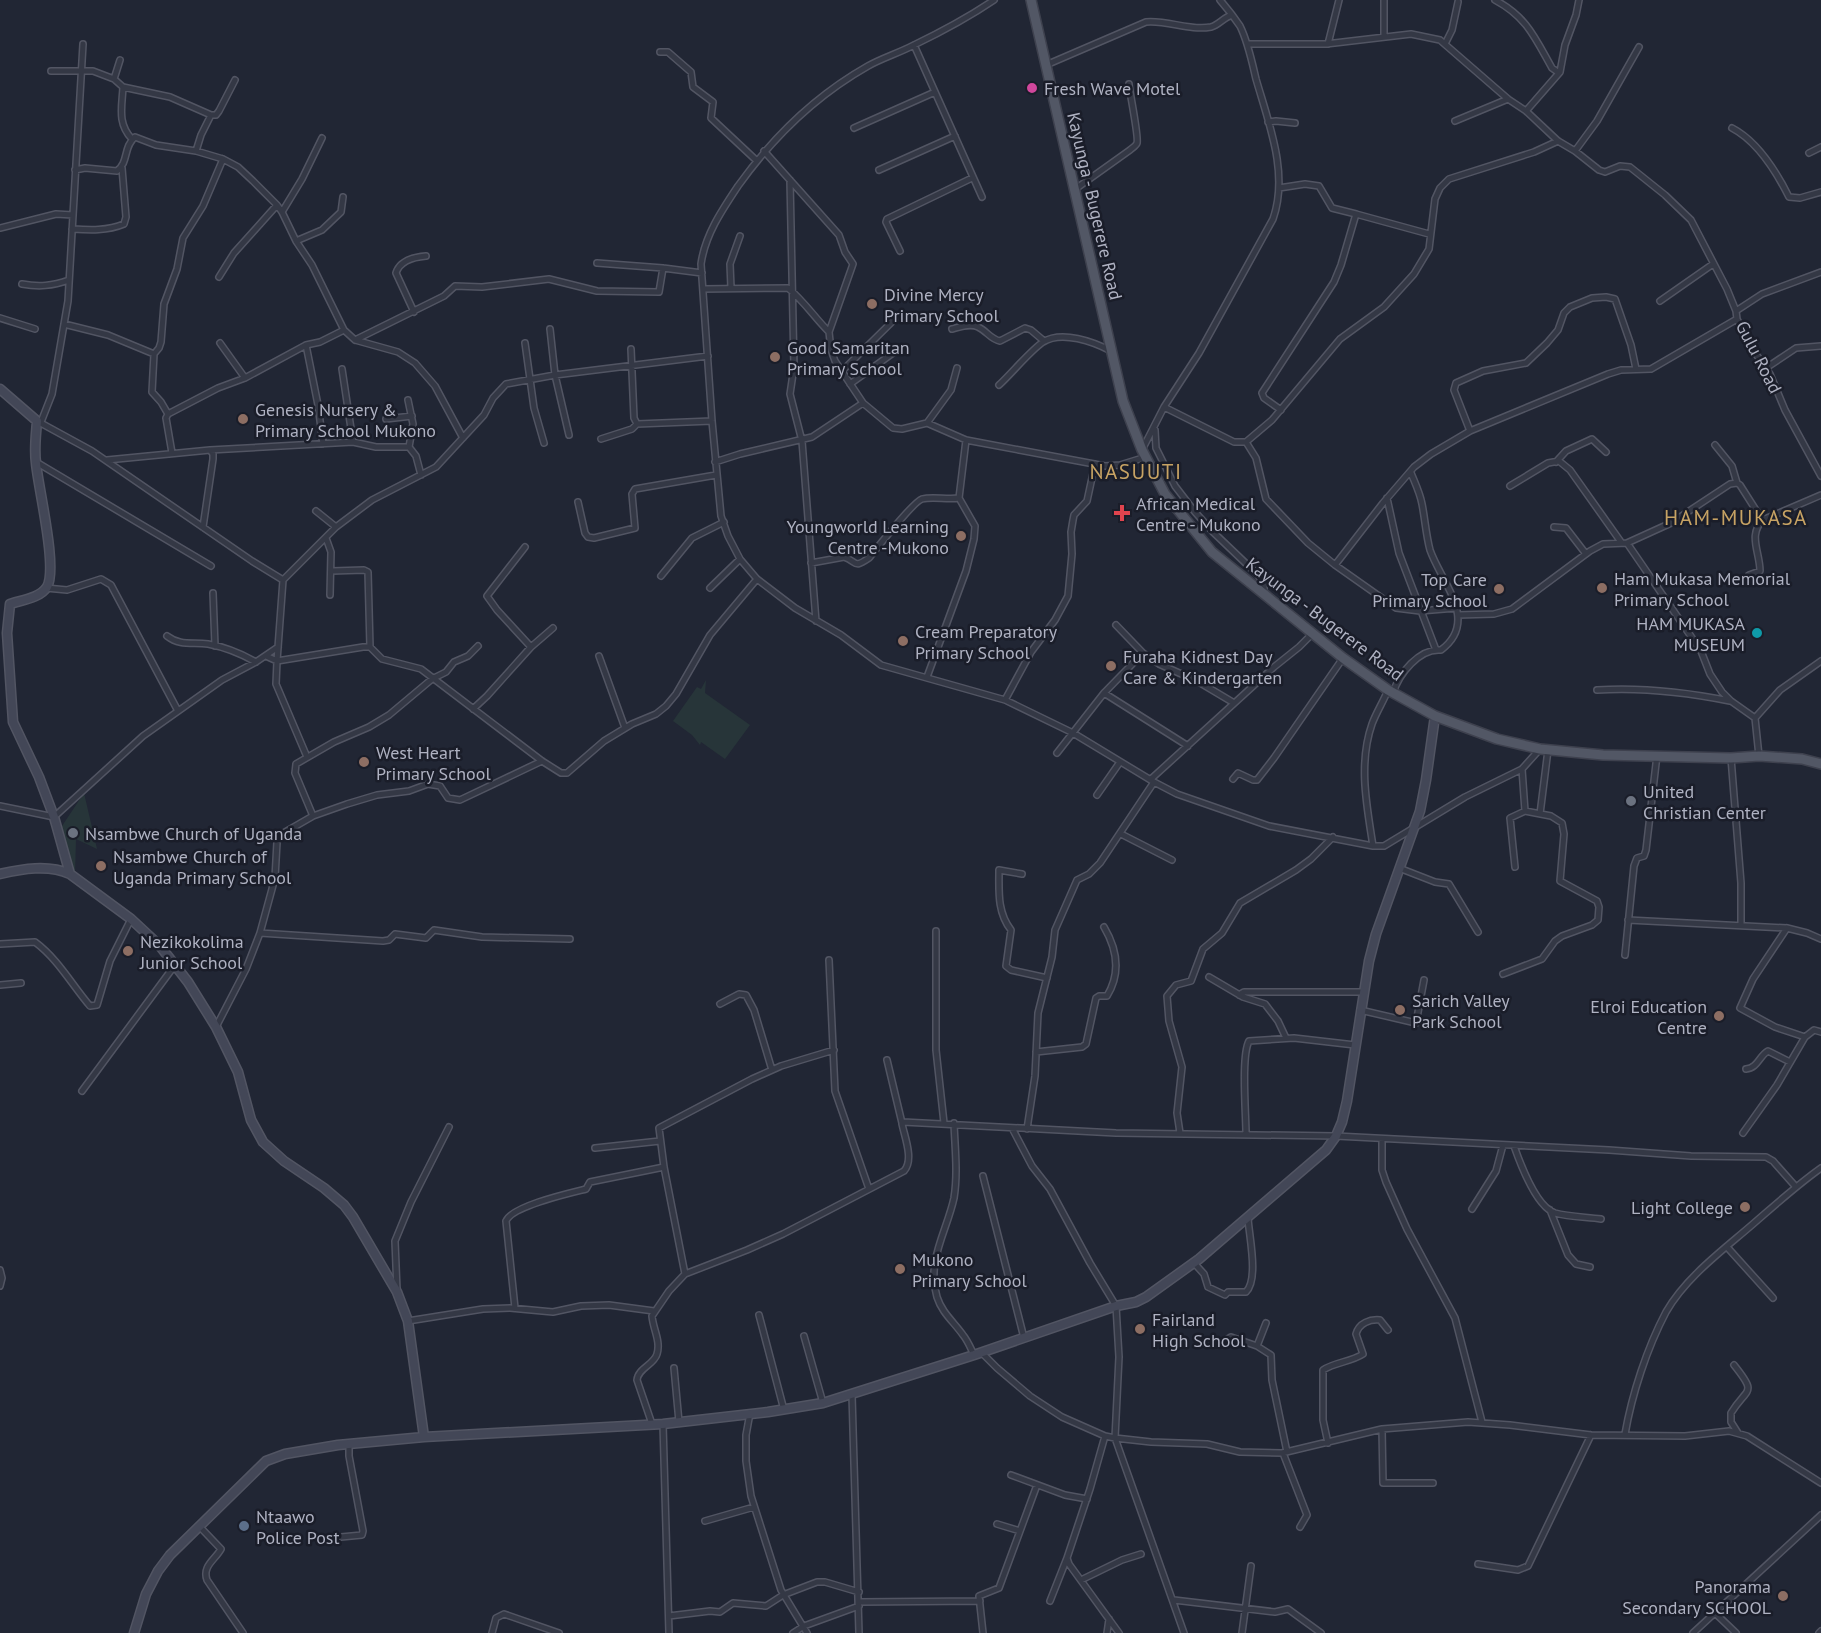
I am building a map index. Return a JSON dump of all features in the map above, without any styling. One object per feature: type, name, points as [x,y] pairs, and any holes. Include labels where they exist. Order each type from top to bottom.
[{"type":"main road","name":"Kayunga - Bugerere Road","points":[[1031,0],[1123,400],[1144,454],[1165,494],[1212,552],[1312,634],[1391,691],[1435,716],[1497,740],[1544,749],[1603,755],[1731,758],[1758,756],[1802,759],[1821,764]]},
{"type":"street","points":[[994,0],[914,45],[870,64],[811,104],[764,151],[715,221],[702,254],[715,462],[723,522],[740,559],[758,579],[795,608],[850,641],[881,665],[1005,700],[1073,733],[1177,794],[1283,829],[1373,846],[1388,845],[1414,826],[1465,797],[1522,769],[1544,749]]},
{"type":"street","points":[[764,151],[839,235],[845,252],[854,264],[829,332],[835,361],[863,403],[893,428],[902,429],[927,423],[966,440],[1095,464],[1120,465],[1144,454],[1164,407],[1199,353],[1273,219],[1279,203],[1276,156],[1247,44],[1240,27],[1220,0]]},
{"type":"street","points":[[1328,44],[1339,0]]},
{"type":"street","points":[[1384,0],[1382,18],[1384,37]]},
{"type":"street","points":[[1495,0],[1525,22],[1552,68],[1559,74]]},
{"type":"street","points":[[1526,111],[1559,74],[1579,0]]},
{"type":"street","points":[[1445,44],[1452,30],[1458,2]]},
{"type":"street","points":[[1046,65],[1146,22],[1204,27],[1214,26],[1232,15]]},
{"type":"street","points":[[1247,44],[1328,44],[1420,35],[1440,39],[1558,141],[1575,151],[1601,115],[1640,47]]},
{"type":"street","points":[[0,607],[38,595],[46,588],[49,581],[49,553],[36,462],[39,422],[52,394],[69,280],[83,44]]},
{"type":"street","points":[[914,45],[982,197]]},
{"type":"street","points":[[660,52],[668,52],[691,72],[693,87],[713,102],[711,118],[757,161]]},
{"type":"street","points":[[114,79],[120,60]]},
{"type":"street","points":[[51,71],[93,71],[114,79],[123,87],[171,97],[211,115],[216,115],[219,111],[234,80]]},
{"type":"street","points":[[1074,190],[1137,143],[1138,135],[1129,84]]},
{"type":"street","points":[[123,87],[123,129],[132,139]]},
{"type":"street","points":[[854,128],[935,92]]},
{"type":"street","points":[[1455,121],[1508,99]]},
{"type":"street","points":[[196,152],[211,115]]},
{"type":"street","points":[[1268,122],[1295,123]]},
{"type":"street","points":[[1732,128],[1745,136],[1757,148],[1789,198],[1800,198],[1821,192]]},
{"type":"street","points":[[879,170],[955,136]]},
{"type":"street","points":[[72,229],[100,230],[124,224],[126,217],[122,168],[127,148],[135,137],[156,145],[224,159],[238,167],[282,212],[296,241],[312,265],[344,330],[355,340],[398,352],[415,363],[435,386],[464,438]]},
{"type":"street","points":[[282,212],[302,179],[322,138]]},
{"type":"street","points":[[1164,407],[1234,442],[1246,442],[1281,410],[1340,339],[1384,307],[1414,274],[1429,249],[1435,199],[1440,188],[1449,179],[1534,152],[1558,141]]},
{"type":"street","points":[[1809,153],[1821,147]]},
{"type":"street","name":"Gulu Road","points":[[1575,151],[1599,170],[1605,172],[1620,166],[1630,167],[1691,220],[1701,236],[1751,347],[1766,368],[1785,410],[1821,476]]},
{"type":"street","points":[[168,414],[152,392],[154,354],[161,342],[164,304],[177,269],[183,238],[203,206],[224,159]]},
{"type":"street","points":[[75,170],[86,168],[112,172],[122,168]]},
{"type":"street","points":[[900,251],[886,222],[887,219],[972,177]]},
{"type":"street","points":[[790,180],[794,367],[790,394],[802,441],[816,621]]},
{"type":"street","points":[[1279,188],[1305,184],[1319,186],[1332,208],[1429,234]]},
{"type":"street","points":[[296,241],[322,230],[340,212],[343,197]]},
{"type":"street","points":[[219,277],[234,253],[277,205]]},
{"type":"street","points":[[0,228],[56,214],[73,214]]},
{"type":"street","points":[[1281,410],[1264,398],[1262,393],[1334,282],[1356,214]]},
{"type":"street","points":[[731,288],[730,264],[740,237]]},
{"type":"street","points":[[414,312],[396,273],[405,261],[426,256]]},
{"type":"street","points":[[597,263],[702,273]]},
{"type":"street","points":[[1660,301],[1713,264]]},
{"type":"street","points":[[355,340],[444,296],[455,286],[482,287],[549,279],[597,291],[659,292],[663,268]]},
{"type":"street","points":[[1736,311],[1762,294],[1821,272]]},
{"type":"street","points":[[22,284],[36,287],[53,286],[69,280]]},
{"type":"street","points":[[703,289],[785,287],[806,303],[829,332]]},
{"type":"street","points":[[1470,431],[1454,390],[1456,383],[1483,371],[1526,363],[1558,330],[1564,313],[1570,307],[1592,298],[1615,299],[1631,345],[1636,369]]},
{"type":"street","points":[[842,371],[897,317]]},
{"type":"street","points":[[0,318],[35,329]]},
{"type":"street","points":[[1335,565],[1387,498],[1414,467],[1431,454],[1470,431],[1608,374],[1651,369],[1737,319]]},
{"type":"street","points":[[64,324],[108,334],[154,354]]},
{"type":"street","points":[[952,329],[978,327],[991,338],[1000,341],[1025,327],[1044,341]]},
{"type":"street","points":[[550,329],[555,375],[569,435]]},
{"type":"street","points":[[172,453],[166,418],[168,414],[218,388],[245,378],[306,345],[320,342],[344,330]]},
{"type":"street","points":[[999,385],[1044,341],[1055,338],[1085,339],[1111,351]]},
{"type":"street","points":[[220,343],[245,378]]},
{"type":"street","points":[[525,343],[534,408],[544,443]]},
{"type":"street","points":[[306,345],[323,444]]},
{"type":"street","points":[[1766,368],[1796,348],[1821,346]]},
{"type":"street","points":[[850,384],[900,348]]},
{"type":"street","points":[[631,349],[634,418],[637,424]]},
{"type":"street","points":[[307,758],[276,684],[283,580],[336,527],[372,500],[436,467],[484,415],[500,389],[506,384],[555,375],[708,356]]},
{"type":"street","points":[[927,423],[951,390],[957,368]]},
{"type":"street","points":[[342,369],[353,442]]},
{"type":"street","points":[[0,389],[39,422],[106,460],[283,580]]},
{"type":"street","points":[[408,400],[412,416],[409,447]]},
{"type":"street","points":[[715,462],[740,454],[802,441],[818,434],[863,403]]},
{"type":"street","points":[[386,419],[412,416]]},
{"type":"street","points":[[601,439],[632,429],[637,424],[712,421]]},
{"type":"street","points":[[1155,429],[1155,448],[1175,486],[1213,532],[1257,574],[1264,583],[1264,594]]},
{"type":"street","points":[[1556,462],[1566,451],[1592,439],[1606,452]]},
{"type":"street","points":[[927,677],[966,571],[974,539],[975,526],[959,498],[966,440]]},
{"type":"street","points":[[106,460],[210,450],[353,442],[376,447],[409,447]]},
{"type":"street","points":[[1246,442],[1256,458],[1266,499],[1308,543],[1396,608],[1420,611],[1494,614],[1512,609],[1603,544],[1624,542],[1671,522],[1730,484],[1737,483]]},
{"type":"street","points":[[1716,445],[1732,466],[1737,483],[1764,519]]},
{"type":"street","points":[[409,447],[416,456],[421,475]]},
{"type":"street","points":[[203,527],[213,459],[210,450]]},
{"type":"street","points":[[1510,486],[1548,463],[1559,461],[1570,470],[1695,642],[1710,674],[1722,692],[1755,718]]},
{"type":"street","points":[[36,462],[211,566]]},
{"type":"street","points":[[1005,700],[1031,652],[1055,620],[1068,596],[1073,520],[1088,497],[1095,464]]},
{"type":"street","points":[[1373,846],[1366,803],[1365,775],[1371,725],[1411,663],[1419,656],[1441,650],[1453,639],[1457,612],[1451,592],[1431,552],[1421,502],[1411,473]]},
{"type":"street","points":[[578,502],[585,533],[588,537],[594,538],[635,528],[632,494],[635,489],[716,475]]},
{"type":"street","points":[[1749,575],[1760,571],[1754,542],[1758,524],[1764,519],[1821,495]]},
{"type":"street","points":[[811,562],[844,557],[855,565],[860,564],[920,500],[959,498]]},
{"type":"street","points":[[1387,498],[1399,553],[1436,650]]},
{"type":"street","points":[[316,511],[336,527]]},
{"type":"street","points":[[661,576],[692,538],[723,522]]},
{"type":"street","points":[[1554,527],[1566,528],[1586,554]]},
{"type":"street","points":[[326,538],[331,552],[330,595]]},
{"type":"street","points":[[525,547],[488,596],[497,614],[531,647]]},
{"type":"street","points":[[710,588],[740,559]]},
{"type":"street","points":[[332,571],[364,570],[368,572],[370,647]]},
{"type":"street","points":[[46,588],[67,590],[101,579],[111,585],[178,711]]},
{"type":"street","points":[[266,656],[277,661],[370,647],[382,658],[414,666],[542,761],[561,773],[567,774],[604,741],[625,728],[656,714],[666,706],[676,694],[710,635],[758,579]]},
{"type":"street","points":[[213,593],[216,646]]},
{"type":"street","points":[[10,604],[7,633],[13,722],[39,777],[54,817],[70,874]]},
{"type":"street","points":[[1116,625],[1143,653],[1159,664],[1197,681],[1234,703]]},
{"type":"street","points":[[472,709],[487,696],[531,647],[553,628]]},
{"type":"street","points":[[1028,1129],[1035,1076],[1038,1013],[1055,930],[1072,887],[1077,880],[1096,868],[1121,834],[1152,781],[1234,703],[1312,634]]},
{"type":"street","points":[[167,636],[176,643],[216,646],[238,652],[256,662]]},
{"type":"street","points":[[313,816],[294,768],[296,764],[334,742],[369,728],[389,715],[432,679],[446,672],[454,662],[468,657],[478,646]]},
{"type":"street","points":[[54,817],[142,736],[222,680],[278,647]]},
{"type":"street","points":[[1057,753],[1104,693],[1143,653]]},
{"type":"street","points":[[599,656],[625,728]]},
{"type":"street","points":[[1233,778],[1238,772],[1257,780],[1343,658]]},
{"type":"street","points":[[1758,756],[1755,718],[1780,690],[1821,661]]},
{"type":"street","points":[[1597,690],[1675,691],[1731,701]]},
{"type":"street","points":[[1104,693],[1188,746]]},
{"type":"street","points":[[134,1633],[146,1594],[158,1570],[170,1555],[266,1461],[285,1454],[349,1444],[424,1437],[663,1424],[784,1410],[823,1403],[1146,1298],[1194,1263],[1248,1218],[1326,1150],[1336,1136],[1347,1101],[1360,1010],[1376,934],[1414,826],[1426,780],[1435,716]]},
{"type":"street","points":[[1540,814],[1544,749]]},
{"type":"street","points":[[1625,955],[1635,861],[1644,856],[1646,850],[1657,755]]},
{"type":"street","points":[[1731,758],[1741,883],[1741,924]]},
{"type":"street","points":[[216,1027],[246,969],[260,933],[275,878],[277,842],[280,835],[313,816],[377,795],[409,791],[428,784],[440,786],[448,798],[460,800],[542,761]]},
{"type":"street","points":[[1097,795],[1120,762]]},
{"type":"street","points":[[1522,769],[1526,811]]},
{"type":"street","points":[[0,806],[54,817]]},
{"type":"street","points":[[1503,974],[1542,959],[1555,941],[1562,936],[1592,925],[1598,920],[1597,901],[1560,880],[1563,826],[1559,820],[1526,811],[1510,818],[1515,867]]},
{"type":"street","points":[[1121,834],[1173,860]]},
{"type":"street","points":[[1180,1133],[1177,1113],[1182,1067],[1169,1021],[1167,996],[1176,986],[1191,981],[1203,949],[1222,933],[1240,903],[1296,870],[1333,837]]},
{"type":"street","points":[[0,874],[46,868],[58,869],[70,874],[131,919],[160,946],[188,982],[216,1027],[238,1072],[251,1120],[263,1142],[271,1151],[344,1205],[397,1292],[408,1321],[424,1437]]},
{"type":"street","points":[[1399,868],[1435,882],[1449,884],[1478,932]]},
{"type":"street","points":[[1022,874],[999,870],[1002,918],[1011,930],[1006,966],[1011,970],[1047,978]]},
{"type":"street","points":[[0,944],[35,942],[63,970],[93,1007],[97,1005],[110,961],[131,919]]},
{"type":"street","points":[[1628,920],[1787,928],[1821,939]]},
{"type":"street","points":[[1036,1052],[1082,1047],[1088,1041],[1096,998],[1107,996],[1113,986],[1116,956],[1114,946],[1104,927]]},
{"type":"street","points":[[1787,928],[1753,979],[1740,1008],[1775,1027],[1805,1037]]},
{"type":"street","points":[[260,933],[383,941],[389,940],[394,934],[426,938],[434,930],[482,937],[570,939]]},
{"type":"street","points":[[936,931],[936,1050],[944,1123]]},
{"type":"street","points":[[829,960],[836,1095],[869,1189]]},
{"type":"street","points":[[82,1091],[175,965]]},
{"type":"street","points":[[1209,977],[1256,1003],[1265,1004],[1278,1021],[1286,1038]]},
{"type":"street","points":[[1360,1010],[1416,1023],[1424,981]]},
{"type":"street","points":[[0,986],[21,983]]},
{"type":"street","points":[[1239,994],[1244,992],[1364,992]]},
{"type":"street","points":[[720,1004],[739,994],[746,995],[754,1010],[772,1070]]},
{"type":"street","points":[[1743,1133],[1777,1085],[1805,1037],[1814,1030],[1821,1032]]},
{"type":"street","points":[[1246,1134],[1246,1047],[1250,1041],[1286,1038],[1355,1045]]},
{"type":"street","points":[[685,1274],[658,1132],[664,1124],[772,1070],[834,1050]]},
{"type":"street","points":[[1746,1069],[1757,1065],[1768,1051],[1790,1062]]},
{"type":"street","points":[[652,1424],[637,1375],[656,1357],[658,1341],[652,1321],[654,1311],[685,1274],[747,1250],[908,1167],[909,1160],[902,1122],[887,1060]]},
{"type":"street","points":[[902,1122],[954,1123],[1028,1129],[1336,1136],[1691,1156],[1766,1157],[1773,1161],[1796,1187]]},
{"type":"street","points":[[954,1123],[957,1178],[948,1220],[936,1254],[934,1281],[941,1308],[978,1354],[1030,1396],[1062,1417],[1105,1436],[1151,1442],[1208,1444],[1240,1452],[1285,1452],[1382,1429],[1482,1422],[1591,1435],[1685,1436],[1729,1431],[1747,1436],[1821,1483]]},
{"type":"street","points":[[397,1292],[394,1240],[449,1127]]},
{"type":"street","points":[[1012,1128],[1032,1166],[1050,1189],[1116,1306],[1119,1357],[1114,1438],[1184,1633]]},
{"type":"street","points":[[1383,1139],[1381,1164],[1384,1176],[1407,1229],[1455,1318],[1482,1422]]},
{"type":"street","points":[[595,1148],[660,1141]]},
{"type":"street","points":[[1472,1209],[1496,1171],[1503,1145]]},
{"type":"street","points":[[1514,1146],[1536,1193],[1550,1210],[1568,1255],[1576,1264],[1590,1267]]},
{"type":"street","points":[[515,1308],[508,1216],[547,1199],[586,1189],[590,1182],[664,1167]]},
{"type":"street","points":[[1625,1434],[1638,1379],[1667,1312],[1683,1289],[1726,1247],[1821,1168]]},
{"type":"street","points":[[983,1176],[1024,1338]]},
{"type":"street","points":[[1550,1210],[1556,1213],[1601,1219]]},
{"type":"street","points":[[1194,1263],[1204,1274],[1208,1287],[1225,1295],[1228,1292],[1246,1292],[1252,1285],[1253,1271],[1248,1218]]},
{"type":"street","points":[[1726,1247],[1773,1298]]},
{"type":"street","points":[[0,1270],[2,1278],[0,1286]]},
{"type":"street","points":[[408,1321],[483,1309],[515,1308],[558,1311],[581,1306],[609,1305],[654,1311]]},
{"type":"street","points":[[759,1315],[784,1410]]},
{"type":"street","points":[[1328,1443],[1323,1420],[1323,1370],[1330,1365],[1363,1354],[1356,1334],[1360,1325],[1372,1319],[1380,1320],[1388,1330]]},
{"type":"street","points":[[1257,1346],[1266,1323]]},
{"type":"street","points":[[804,1336],[823,1403]]},
{"type":"street","points":[[1218,1345],[1231,1337],[1257,1346],[1271,1355],[1272,1380],[1285,1452],[1307,1515],[1300,1527]]},
{"type":"street","points":[[1734,1365],[1749,1388],[1748,1393],[1731,1413],[1731,1422],[1738,1432]]},
{"type":"street","points":[[674,1368],[679,1422]]},
{"type":"street","points":[[852,1395],[859,1633]]},
{"type":"street","points":[[750,1413],[746,1435],[746,1461],[754,1508],[783,1595],[807,1633]]},
{"type":"street","points":[[663,1424],[669,1633]]},
{"type":"street","points":[[1382,1429],[1383,1484],[1433,1483]]},
{"type":"street","points":[[1478,1564],[1518,1570],[1527,1566],[1591,1435]]},
{"type":"street","points":[[1050,1601],[1087,1499],[1105,1436]]},
{"type":"street","points":[[341,1537],[362,1535],[363,1531],[349,1456],[349,1444]]},
{"type":"street","points":[[1011,1475],[1065,1495],[1087,1499]]},
{"type":"street","points":[[983,1633],[979,1596],[999,1588],[1037,1485]]},
{"type":"street","points":[[705,1521],[754,1508]]},
{"type":"street","points":[[1693,1633],[1821,1515]]},
{"type":"street","points":[[997,1524],[1020,1531]]},
{"type":"street","points":[[200,1527],[221,1549],[206,1568],[207,1580],[243,1633]]},
{"type":"street","points":[[1081,1580],[1122,1560],[1141,1554]]},
{"type":"street","points":[[1066,1558],[1119,1633]]},
{"type":"street","points":[[1242,1633],[1251,1566]]},
{"type":"street","points":[[669,1616],[720,1612],[730,1604],[737,1602],[766,1606],[783,1595],[817,1582],[825,1582],[859,1592]]},
{"type":"street","points":[[1174,1600],[1198,1605],[1275,1612],[1288,1609],[1321,1633]]},
{"type":"street","points":[[793,1633],[804,1626],[859,1604],[980,1602]]},
{"type":"street","points":[[1715,1613],[1736,1633]]},
{"type":"street","points":[[492,1633],[496,1618],[504,1614],[559,1633]]},
{"type":"street","points":[[1107,1633],[1108,1619]]},
{"type":"shaded area","points":[[706,680],[705,693],[750,725],[725,759],[701,742],[700,745],[692,735],[673,721],[697,687],[701,689]]},
{"type":"shaded area","points":[[84,793],[97,849],[76,839],[75,874],[70,870],[60,829]]},
{"type":"place","name":"Fresh Wave Motel","points":[[1032,88]]},
{"type":"place","name":"Divine Mercy Primary School","points":[[872,304]]},
{"type":"place","name":"Good Samaritan Primary School","points":[[775,357]]},
{"type":"place","name":"Genesis Nursery & Primary School Mukono","points":[[243,419]]},
{"type":"place","name":"African Medical Centre - Mukono","points":[[1122,513]]},
{"type":"place","name":"Youngworld Learning Centre -Mukono","points":[[961,536]]},
{"type":"place","name":"Ham Mukasa Memorial Primary School","points":[[1602,588]]},
{"type":"place","name":"Top Care Primary School","points":[[1499,589]]},
{"type":"place","name":"HAM MUKASA MUSEUM","points":[[1757,633]]},
{"type":"place","name":"Cream Preparatory Primary School","points":[[903,641]]},
{"type":"place","name":"Furaha Kidnest Day Care & Kindergarten","points":[[1111,666]]},
{"type":"place","name":"West Heart Primary School","points":[[364,762]]},
{"type":"place","name":"United Christian Center","points":[[1631,801]]},
{"type":"place","name":"Nsambwe Church of Uganda","points":[[73,833]]},
{"type":"place","name":"Nsambwe Church of Uganda Primary School","points":[[101,866]]},
{"type":"place","name":"Nezikokolima Junior School","points":[[128,951]]},
{"type":"place","name":"Sarich Valley Park School","points":[[1400,1010]]},
{"type":"place","name":"Elroi Education Centre","points":[[1719,1016]]},
{"type":"place","name":"Light College","points":[[1745,1207]]},
{"type":"place","name":"Mukono Primary School","points":[[900,1269]]},
{"type":"place","name":"Fairland High School","points":[[1140,1329]]},
{"type":"place","name":"Ntaawo Police Post","points":[[244,1526]]},
{"type":"place","name":"Panorama Secondary SCHOOL","points":[[1783,1596]]},
{"type":"district","name":"NASUUTI","points":[[1136,471]]},
{"type":"district","name":"HAM-MUKASA","points":[[1736,517]]}]
